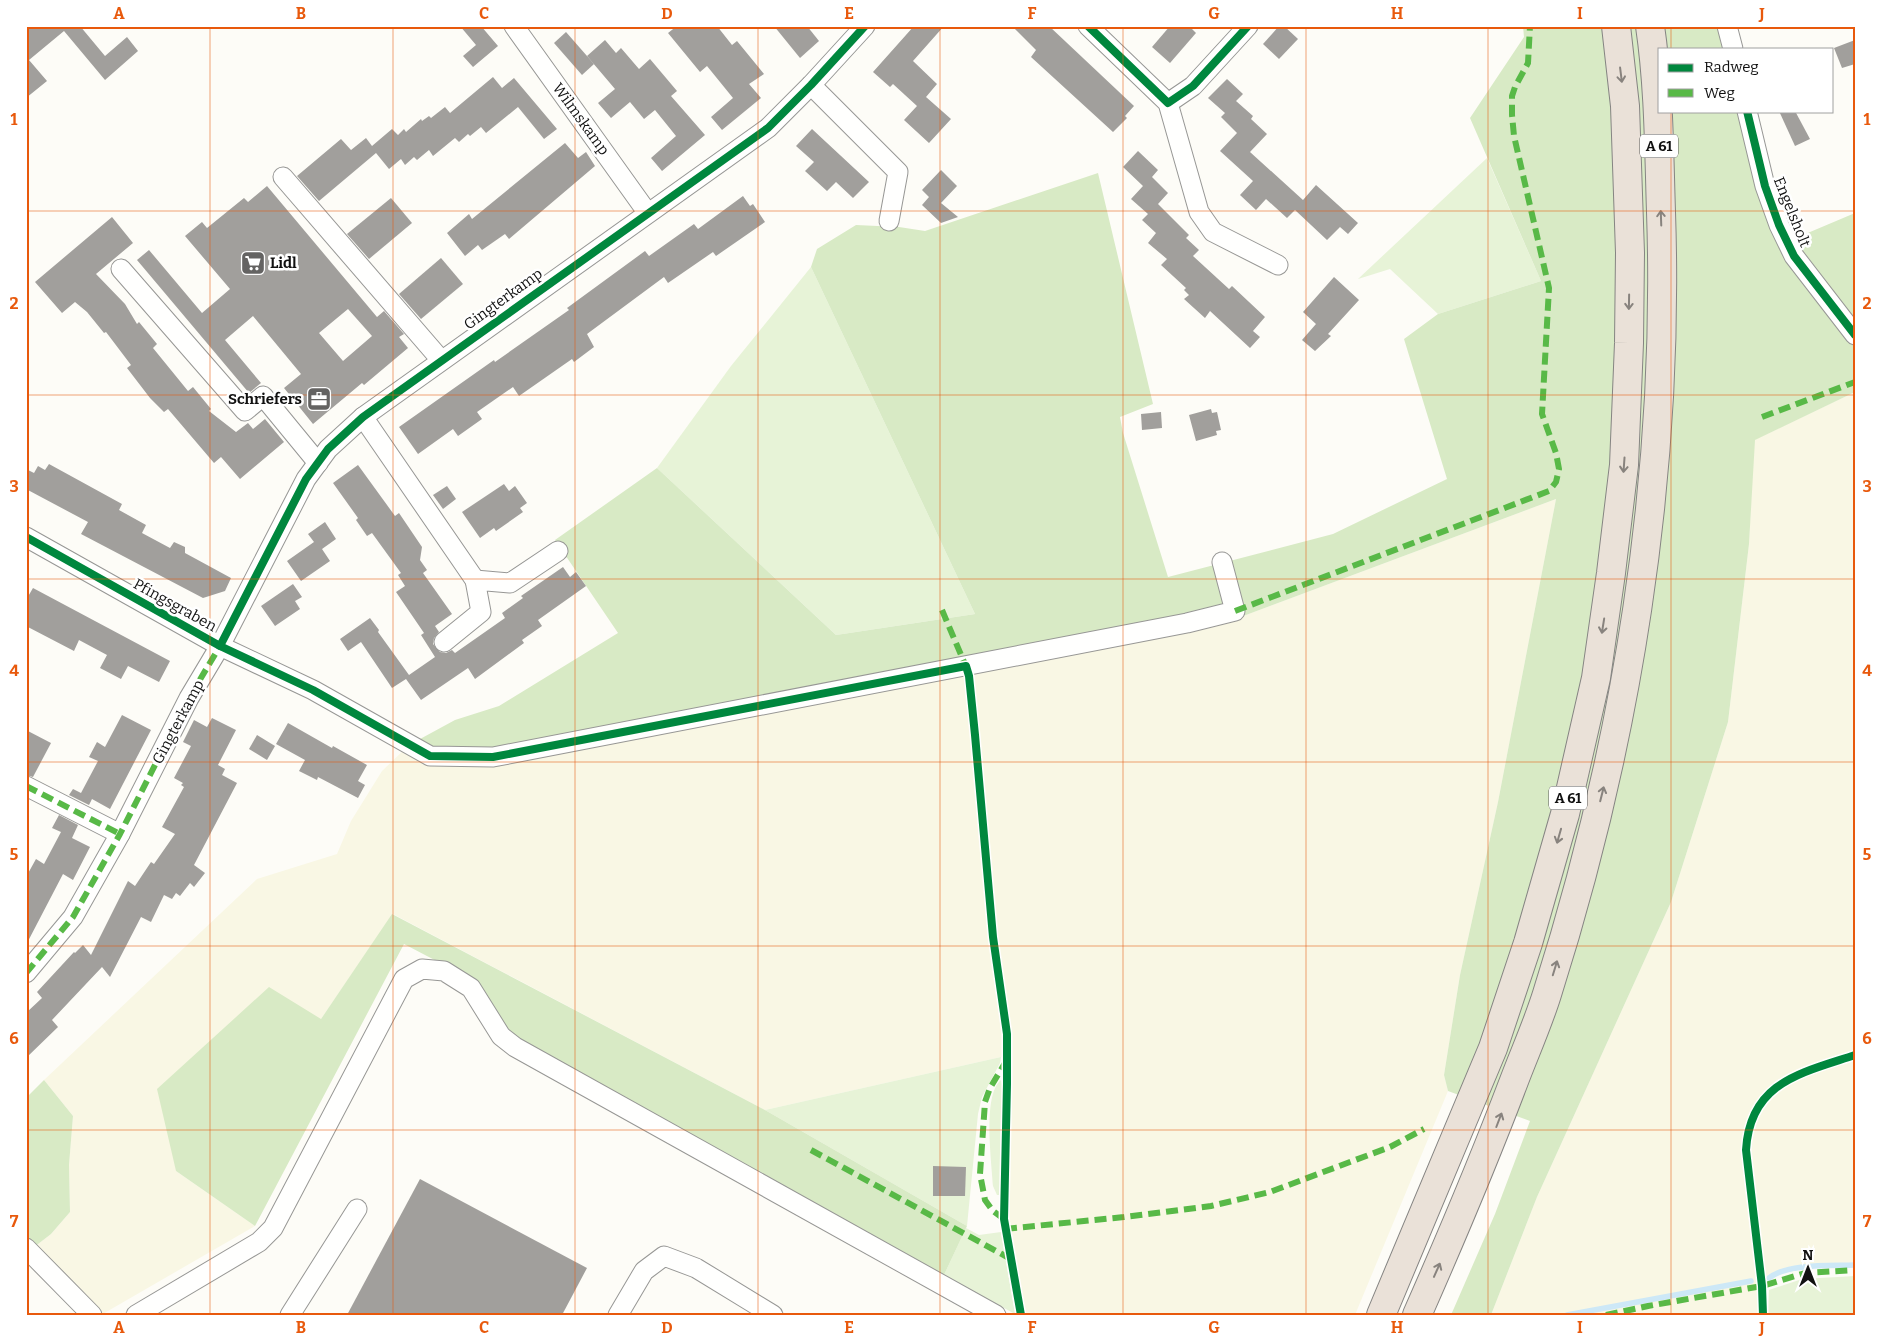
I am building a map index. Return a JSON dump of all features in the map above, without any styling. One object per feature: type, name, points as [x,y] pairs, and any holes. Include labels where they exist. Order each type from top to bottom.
[{"type":"highway","name":"A 61","points":[[1381,1315],[1493,1048],[1528,943],[1565,814],[1596,678],[1624,465],[1628,352],[1630,253],[1625,106],[1616,26]]},
{"type":"highway","name":"A 61","points":[[1417,1315],[1459,1221],[1546,996],[1581,878],[1616,734],[1638,598],[1651,494],[1660,376],[1662,257],[1658,140],[1650,26]]},
{"type":"street","name":"Wilmskamp","points":[[514,26],[647,212]]},
{"type":"street","name":"Gingterkamp","points":[[26,973],[73,917],[120,834],[189,698],[220,646],[306,479],[328,448],[362,417],[647,212],[768,128],[811,85],[865,26]]},
{"type":"street","points":[[1088,26],[1168,103],[1199,212],[1213,232],[1278,265]]},
{"type":"street","points":[[1168,103],[1193,86],[1248,26]]},
{"type":"street","points":[[1727,26],[1733,48]]},
{"type":"street","points":[[811,85],[898,172],[890,221]]},
{"type":"street","name":"Engelsholt","points":[[1747,112],[1765,186],[1779,225],[1794,256],[1855,335]]},
{"type":"street","points":[[284,177],[441,360]]},
{"type":"street","points":[[121,269],[245,411],[263,396],[318,463]]},
{"type":"street","points":[[362,417],[474,580],[481,612],[444,642]]},
{"type":"street","name":"Pfingsgraben","points":[[26,538],[220,646],[313,690],[430,756],[493,757],[1187,623],[1235,611],[1222,562]]},
{"type":"street","points":[[474,580],[510,583],[558,551]]},
{"type":"street","points":[[26,786],[120,834]]},
{"type":"street","points":[[136,1315],[259,1242],[273,1228],[404,978],[422,969],[444,971],[471,988],[501,1036],[515,1047],[996,1315]]},
{"type":"street","points":[[290,1315],[357,1209]]},
{"type":"street","points":[[26,1248],[92,1315]]},
{"type":"street","points":[[618,1315],[644,1271],[664,1256],[696,1268],[773,1315]]},
{"type":"shaded area","points":[[1855,392],[1855,1263],[1800,1266],[1757,1279],[1759,1315],[1491,1315],[1537,1197],[1671,902],[1728,722],[1749,544],[1754,440]]},
{"type":"shaded area","points":[[1556,499],[1498,802],[1460,975],[1444,1075],[1448,1091],[1355,1315],[1023,1315],[1008,1207],[1011,1056],[765,1110],[393,914],[321,1019],[176,1171],[255,1226],[101,1315],[29,1251],[51,1234],[70,1212],[69,1165],[73,1116],[44,1080],[257,879],[337,854],[351,821],[382,771],[409,745],[966,666],[1246,615]]},
{"type":"green space","points":[[1523,26],[1721,26],[1726,48],[1658,48],[1658,112],[1741,112],[1784,243],[1855,213],[1855,392],[1755,440],[1749,544],[1728,722],[1671,902],[1537,1197],[1491,1315],[1451,1315],[1495,1214],[1530,1121],[1448,1091],[1444,1075],[1460,975],[1498,802],[1556,499],[1246,615],[966,666],[493,757],[409,745],[455,720],[499,706],[618,633],[555,540],[657,468],[836,635],[975,614],[811,267],[817,249],[856,225],[899,227],[925,231],[1098,173],[1153,404],[1120,417],[1123,433],[1168,577],[1333,534],[1447,479],[1404,339],[1438,314],[1541,281],[1470,118],[1524,37]]},
{"type":"green space","points":[[1487,158],[1541,281],[1438,314],[1390,269],[1358,279]]},
{"type":"green space","points":[[811,267],[975,614],[836,635],[657,468],[731,366]]},
{"type":"green space","points":[[392,914],[765,1110],[967,1226],[944,1275],[505,1032],[469,978],[404,944],[255,1226],[176,1171],[157,1089],[269,987],[321,1019]]},
{"type":"green space","points":[[1001,1057],[1000,1063],[982,1097],[978,1114],[967,1226],[765,1110]]},
{"type":"green space","points":[[44,1080],[73,1116],[69,1165],[70,1212],[51,1234],[29,1251],[26,1248],[26,1098]]},
{"type":"green space","points":[[1001,1080],[1003,1088],[1001,1173],[999,1195],[997,1195],[993,1186],[990,1114],[995,1088]]},
{"type":"green space","points":[[966,1228],[979,1235],[1001,1232],[1015,1314],[944,1275]]},
{"type":"green space","points":[[1855,1276],[1855,1315],[1768,1315],[1769,1290],[1802,1279]]},
{"type":"building","points":[[26,26],[80,26],[105,56],[127,37],[138,51],[105,80],[64,31],[29,60],[47,81],[26,98]]},
{"type":"building","points":[[460,26],[481,26],[498,46],[473,67],[463,56],[476,45]]},
{"type":"building","points":[[677,26],[717,26],[732,45],[737,41],[764,74],[749,84],[761,98],[722,130],[711,117],[733,98],[707,66],[700,72],[668,33]]},
{"type":"building","points":[[774,26],[807,26],[819,41],[800,58]]},
{"type":"building","points":[[914,26],[944,26],[913,61],[937,84],[926,97],[951,119],[929,143],[904,120],[917,106],[893,84],[890,87],[873,72]]},
{"type":"building","points":[[1012,26],[1049,26],[1134,106],[1125,116],[1127,118],[1113,132],[1031,57],[1036,50]]},
{"type":"building","points":[[1170,26],[1189,26],[1196,33],[1170,63],[1152,47]]},
{"type":"building","points":[[1279,26],[1284,26],[1298,39],[1279,59],[1263,44]]},
{"type":"building","points":[[566,32],[594,64],[582,75],[554,43]]},
{"type":"building","points":[[605,40],[616,53],[621,48],[639,69],[650,59],[677,91],[671,96],[705,135],[662,171],[651,158],[676,136],[655,110],[644,119],[630,102],[611,118],[598,103],[615,89],[587,56]]},
{"type":"building","points":[[1855,40],[1855,64],[1842,68],[1834,48]]},
{"type":"building","points":[[493,77],[502,88],[514,78],[557,129],[544,139],[518,107],[486,133],[481,127],[470,136],[468,134],[459,142],[455,138],[433,156],[429,150],[417,160],[414,157],[405,165],[401,159],[389,169],[376,153],[319,201],[297,176],[341,139],[351,150],[366,138],[372,146],[392,129],[398,135],[404,129],[406,132],[421,119],[422,121],[429,116],[431,118],[445,107],[450,113]]},
{"type":"building","points":[[1227,79],[1243,94],[1236,101],[1253,116],[1251,119],[1267,134],[1250,152],[1303,200],[1316,185],[1358,223],[1348,234],[1340,227],[1327,240],[1295,210],[1287,218],[1266,199],[1256,210],[1240,195],[1253,181],[1220,151],[1237,133],[1221,117],[1225,113],[1208,98]]},
{"type":"building","points":[[1779,112],[1796,112],[1810,139],[1795,146]]},
{"type":"building","points":[[812,129],[869,182],[853,198],[836,182],[827,191],[805,171],[814,162],[796,146]]},
{"type":"building","points":[[565,143],[578,158],[586,152],[595,166],[509,239],[505,234],[482,250],[478,245],[465,256],[447,233],[469,214],[472,219]]},
{"type":"building","points":[[1138,151],[1158,170],[1152,177],[1168,193],[1158,204],[1189,235],[1186,238],[1199,250],[1193,256],[1229,289],[1232,286],[1265,317],[1253,331],[1260,337],[1250,348],[1210,311],[1205,318],[1184,299],[1189,295],[1184,290],[1186,288],[1161,265],[1167,259],[1148,243],[1156,233],[1142,220],[1148,214],[1131,199],[1143,186],[1123,167]]},
{"type":"building","points":[[941,170],[957,186],[941,203],[958,217],[941,223],[922,205],[929,197],[922,190]]},
{"type":"building","points":[[267,186],[377,317],[384,311],[404,334],[399,337],[408,348],[313,424],[284,388],[301,374],[253,316],[225,340],[261,383],[249,393],[137,260],[149,250],[202,313],[230,289],[185,236],[202,222],[207,228],[244,198],[248,202]],"holes":[[[348,309],[372,336],[343,361],[319,333]]]},
{"type":"building","points":[[743,196],[750,206],[753,204],[765,222],[716,256],[713,252],[668,283],[664,277],[587,334],[594,347],[574,362],[572,359],[519,396],[513,387],[477,412],[482,419],[458,436],[453,429],[418,454],[399,427],[569,310],[567,308],[645,251],[649,256],[694,224],[698,229]]},
{"type":"building","points":[[391,198],[412,223],[369,259],[347,234]]},
{"type":"building","points":[[112,217],[133,243],[96,274],[125,304],[137,324],[139,322],[157,344],[153,348],[188,391],[193,387],[211,409],[209,411],[236,432],[248,423],[253,429],[265,419],[284,442],[240,479],[221,457],[214,463],[168,409],[164,412],[150,398],[127,368],[131,365],[106,332],[104,333],[87,312],[75,302],[62,313],[35,282]]},
{"type":"building","points":[[441,258],[463,284],[421,319],[399,294]]},
{"type":"building","points":[[1334,277],[1359,300],[1328,334],[1331,336],[1315,351],[1302,340],[1316,324],[1303,312]]},
{"type":"building","points":[[1211,409],[1212,413],[1217,412],[1221,430],[1216,431],[1217,435],[1196,441],[1189,415]]},
{"type":"building","points":[[1161,412],[1162,428],[1142,430],[1141,414]]},
{"type":"building","points":[[49,464],[122,504],[119,510],[146,525],[142,533],[170,548],[174,542],[185,547],[185,553],[231,578],[225,591],[203,598],[81,534],[88,522],[26,489],[26,469],[34,473],[38,466],[45,470]]},
{"type":"building","points":[[358,465],[395,516],[399,513],[422,547],[420,560],[427,570],[423,573],[452,614],[435,626],[439,632],[434,638],[433,644],[440,652],[446,653],[452,650],[455,653],[505,618],[502,613],[523,598],[521,596],[563,567],[570,577],[576,572],[586,586],[538,620],[542,626],[522,640],[524,643],[475,679],[468,668],[421,700],[406,679],[392,688],[361,642],[348,651],[340,639],[370,618],[409,675],[435,657],[421,635],[424,633],[396,592],[405,586],[398,575],[401,573],[372,533],[367,536],[356,520],[358,518],[333,483]]},
{"type":"building","points":[[504,484],[509,491],[515,486],[527,503],[520,508],[523,512],[496,531],[494,528],[480,538],[462,512]]},
{"type":"building","points":[[447,486],[456,499],[443,509],[433,495]]},
{"type":"building","points":[[325,522],[336,539],[322,549],[330,561],[301,581],[287,561],[314,542],[308,534]]},
{"type":"building","points":[[293,584],[302,597],[295,601],[300,609],[275,626],[261,606]]},
{"type":"building","points":[[33,588],[170,661],[159,682],[128,666],[121,679],[100,668],[107,655],[79,640],[74,651],[26,626],[26,600]]},
{"type":"building","points":[[122,715],[151,730],[110,809],[92,799],[89,805],[69,795],[73,789],[81,793],[98,761],[89,757],[97,742],[105,747]]},
{"type":"building","points":[[212,718],[236,730],[218,765],[225,769],[222,775],[237,783],[194,865],[205,873],[194,887],[190,883],[180,896],[176,893],[172,899],[164,895],[151,922],[141,917],[110,977],[102,967],[52,1020],[58,1027],[26,1058],[26,1013],[42,998],[37,992],[74,952],[83,945],[91,955],[128,881],[135,886],[151,862],[154,864],[175,834],[162,827],[184,787],[181,785],[183,783],[174,778],[191,746],[183,742],[194,720],[207,727]]},
{"type":"building","points":[[288,723],[367,765],[358,781],[365,785],[358,798],[318,777],[317,780],[299,771],[305,760],[276,744]]},
{"type":"building","points":[[26,730],[51,743],[33,777],[26,775]]},
{"type":"building","points":[[257,735],[275,746],[267,760],[249,749]]},
{"type":"building","points":[[59,815],[78,825],[72,838],[90,847],[73,880],[63,874],[26,945],[26,877],[36,859],[44,864],[61,832],[52,828]]},
{"type":"building","points":[[933,1166],[966,1167],[965,1196],[933,1196]]},
{"type":"building","points":[[420,1179],[587,1268],[562,1315],[347,1315]]},
{"type":"waterway","points":[[1769,1278],[1777,1273],[1798,1268],[1855,1265]]},
{"type":"waterway","points":[[1567,1315],[1751,1281]]},
{"type":"marked path","points":[[1235,611],[1549,491],[1556,482],[1559,469],[1556,453],[1542,414],[1549,288],[1514,136],[1512,115],[1512,96],[1528,63],[1530,26]]},
{"type":"marked path","points":[[1762,417],[1855,382]]},
{"type":"marked path","points":[[942,610],[967,669]]},
{"type":"marked path","points":[[26,973],[73,917],[120,834],[189,698],[220,646]]},
{"type":"marked path","points":[[26,786],[120,834]]},
{"type":"marked path","points":[[1004,1219],[993,1211],[985,1200],[980,1174],[985,1102],[990,1088],[1005,1063]]},
{"type":"marked path","points":[[1005,1229],[1211,1206],[1270,1192],[1390,1147],[1424,1129]]},
{"type":"marked path","points":[[811,1150],[1009,1258]]},
{"type":"marked path","points":[[1606,1315],[1762,1286],[1805,1273],[1855,1270]]},
{"type":"cycle path","points":[[220,646],[306,479],[328,449],[363,417],[768,128],[811,85],[865,26]]},
{"type":"cycle path","points":[[1088,26],[1168,103],[1193,86],[1248,26]]},
{"type":"cycle path","points":[[1747,112],[1765,186],[1779,225],[1794,256],[1855,335]]},
{"type":"cycle path","points":[[26,537],[220,646],[313,690],[430,756],[493,757],[966,666],[969,676],[975,735],[993,937],[1007,1034],[1004,1219],[1021,1315]]},
{"type":"cycle path","points":[[1763,1315],[1762,1286],[1746,1150],[1750,1127],[1757,1109],[1768,1095],[1782,1084],[1798,1075],[1855,1055]]},
{"type":"place","name":"Lidl","points":[[253,263]]},
{"type":"place","name":"Schriefers","points":[[319,399]]}]
